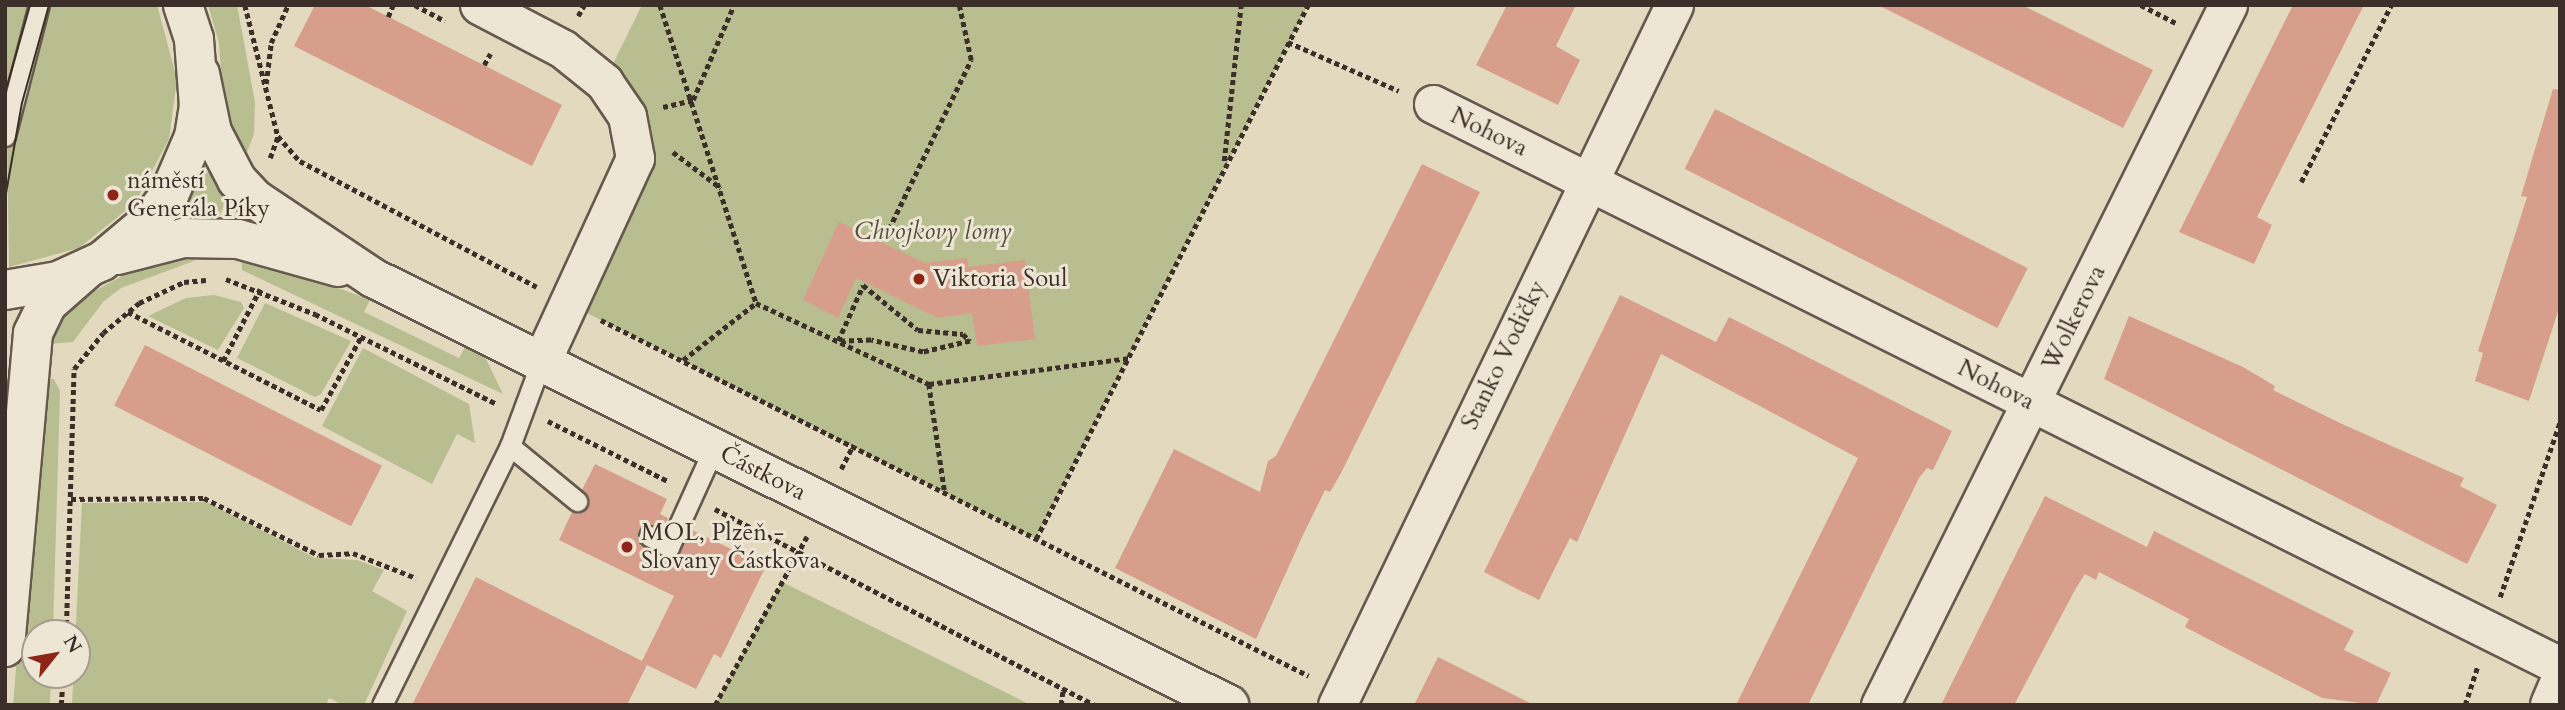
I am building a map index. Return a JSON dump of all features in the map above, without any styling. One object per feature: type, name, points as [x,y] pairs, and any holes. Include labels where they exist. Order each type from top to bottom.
[{"type":"street","name":"Částkova","points":[[183,5],[212,132],[237,180],[255,199],[373,278],[1229,705]]},
{"type":"street","points":[[479,5],[588,67],[627,116],[635,158],[570,305],[541,362]]},
{"type":"street","name":"Stanko Vodičky","points":[[1340,698],[1674,5]]},
{"type":"street","name":"Wolkerova","points":[[1880,705],[2228,5]]},
{"type":"street","points":[[5,647],[33,333],[60,288],[95,265],[150,220],[169,195],[194,137],[200,74]]},
{"type":"street","name":"Nohova","points":[[1433,104],[2560,666]]},
{"type":"street","name":"Částkova","points":[[95,265],[158,242],[238,239],[373,278]]},
{"type":"street","points":[[5,290],[95,265]]},
{"type":"street","points":[[2550,705],[2560,682]]},
{"type":"lane","points":[[5,136],[39,5]]},
{"type":"lane","points":[[382,705],[443,590],[510,446],[541,362]]},
{"type":"lane","points":[[510,446],[577,501]]},
{"type":"lane","points":[[649,536],[669,548],[696,498],[714,447]]},
{"type":"path","points":[[245,5],[278,136],[300,161],[331,181],[570,305],[853,445],[1340,698]]},
{"type":"path","points":[[266,88],[271,43],[288,5]]},
{"type":"path","points":[[388,17],[394,5]]},
{"type":"path","points":[[660,5],[693,100],[756,303],[929,384],[1128,358]]},
{"type":"path","points":[[693,100],[734,5]]},
{"type":"path","points":[[885,237],[971,60],[959,5]]},
{"type":"path","points":[[1223,166],[1241,5]]},
{"type":"path","points":[[1036,539],[1307,5]]},
{"type":"path","points":[[2301,182],[2391,5]]},
{"type":"path","points":[[1288,42],[1433,104]]},
{"type":"path","points":[[672,105],[693,100]]},
{"type":"path","points":[[635,158],[671,150],[721,188]]},
{"type":"path","points":[[222,279],[260,289],[362,335],[497,404],[523,409],[643,466],[797,555],[1094,705]]},
{"type":"path","points":[[67,619],[74,369],[128,312],[184,282],[209,280]]},
{"type":"path","points":[[863,285],[918,330],[963,334],[970,341],[923,352],[871,340],[838,341],[863,285]]},
{"type":"path","points":[[223,360],[260,289]]},
{"type":"path","points":[[683,360],[756,303]]},
{"type":"path","points":[[128,312],[320,410],[362,335]]},
{"type":"path","points":[[929,384],[945,495]]},
{"type":"path","points":[[2489,629],[2560,422]]},
{"type":"path","points":[[715,705],[797,555],[853,445]]},
{"type":"path","points":[[71,499],[204,498],[319,555],[353,552],[443,590]]},
{"type":"path","points":[[1061,705],[1063,688]]},
{"type":"green space","points":[[5,5],[157,5],[177,79],[169,139],[135,203],[79,248],[9,267]]},
{"type":"green space","points":[[208,5],[237,5],[255,102],[254,134],[242,165],[224,116],[219,43]]},
{"type":"green space","name":"Chvojkovy lomy","points":[[642,5],[1308,5],[1036,539],[571,305],[635,158],[604,82]]},
{"type":"green space","points":[[206,170],[229,194],[217,222],[176,224]]},
{"type":"green space","points":[[204,248],[194,261],[121,288],[103,302],[73,342],[47,344],[70,305],[143,264]]},
{"type":"green space","points":[[241,251],[370,300],[364,312],[459,358],[465,347],[476,353],[486,359],[503,394],[242,270]]},
{"type":"green space","points":[[214,295],[241,302],[244,308],[218,350],[148,316],[186,298]]},
{"type":"green space","points":[[265,303],[351,341],[321,394],[315,397],[237,358]]},
{"type":"green space","points":[[363,348],[469,404],[475,443],[457,434],[432,484],[322,426]]},
{"type":"green space","points":[[40,379],[54,379],[60,391],[53,619],[21,619],[21,689],[51,689],[50,705],[13,705]]},
{"type":"green space","points":[[207,502],[315,558],[357,560],[384,570],[372,591],[407,611],[364,705],[343,705],[329,698],[326,705],[72,705],[73,689],[91,689],[91,619],[76,619],[82,503]]},
{"type":"green space","points":[[782,582],[1027,703],[715,705]]},
{"type":"building","points":[[315,5],[365,5],[562,105],[532,166],[294,46]]},
{"type":"building","points":[[1507,5],[1576,5],[1556,46],[1580,60],[1558,105],[1476,65]]},
{"type":"building","points":[[1878,5],[2022,5],[2153,70],[2123,128]]},
{"type":"building","points":[[2293,5],[2364,5],[2257,217],[2272,225],[2254,264],[2179,232]]},
{"type":"building","points":[[2553,89],[2560,90],[2560,305],[2529,401],[2475,381],[2483,353],[2478,351],[2527,197],[2521,196]]},
{"type":"building","points":[[1715,109],[2028,268],[1997,328],[1685,169]]},
{"type":"building","points":[[1422,164],[1480,192],[1341,473],[1330,492],[1325,490],[1256,639],[1115,568],[1174,449],[1260,492],[1268,461],[1276,456]]},
{"type":"building","points":[[839,222],[925,263],[967,258],[968,267],[1025,260],[1035,339],[977,346],[972,313],[938,318],[856,278],[838,318],[803,300]]},
{"type":"building","points":[[1620,295],[1716,342],[1729,317],[1952,431],[1933,470],[1927,468],[1919,478],[1808,705],[1736,705],[1858,458],[1661,354],[1577,542],[1570,538],[1539,600],[1484,572]]},
{"type":"building","points":[[2129,316],[2243,367],[2275,386],[2273,390],[2342,424],[2464,478],[2460,486],[2497,505],[2467,564],[2104,379]]},
{"type":"building","points":[[145,345],[382,466],[351,526],[114,406]]},
{"type":"building","points":[[595,464],[667,499],[660,514],[668,518],[663,530],[648,524],[638,531],[643,547],[675,557],[690,529],[766,566],[721,658],[714,654],[696,689],[647,665],[627,705],[412,705],[476,577],[642,661],[674,596],[559,540],[572,512],[587,508],[589,497],[582,490]]},
{"type":"building","points":[[2045,496],[2147,547],[2154,531],[2354,631],[2344,650],[2391,673],[2376,705],[2322,698],[2185,627],[2189,619],[2099,572],[2096,580],[2085,574],[2076,588],[2014,705],[1941,705]]},
{"type":"building","points":[[1438,657],[1534,705],[1414,705]]},
{"type":"tram line","points":[[5,93],[30,5]]},
{"type":"tram line","points":[[5,199],[22,103],[49,5]]},
{"type":"place","name":"náměstí Generála Píky","points":[[113,195]]},
{"type":"place","name":"Viktoria Soul","points":[[919,279]]},
{"type":"place","name":"MOL, Plzeň - Slovany Částkova","points":[[627,547]]}]
